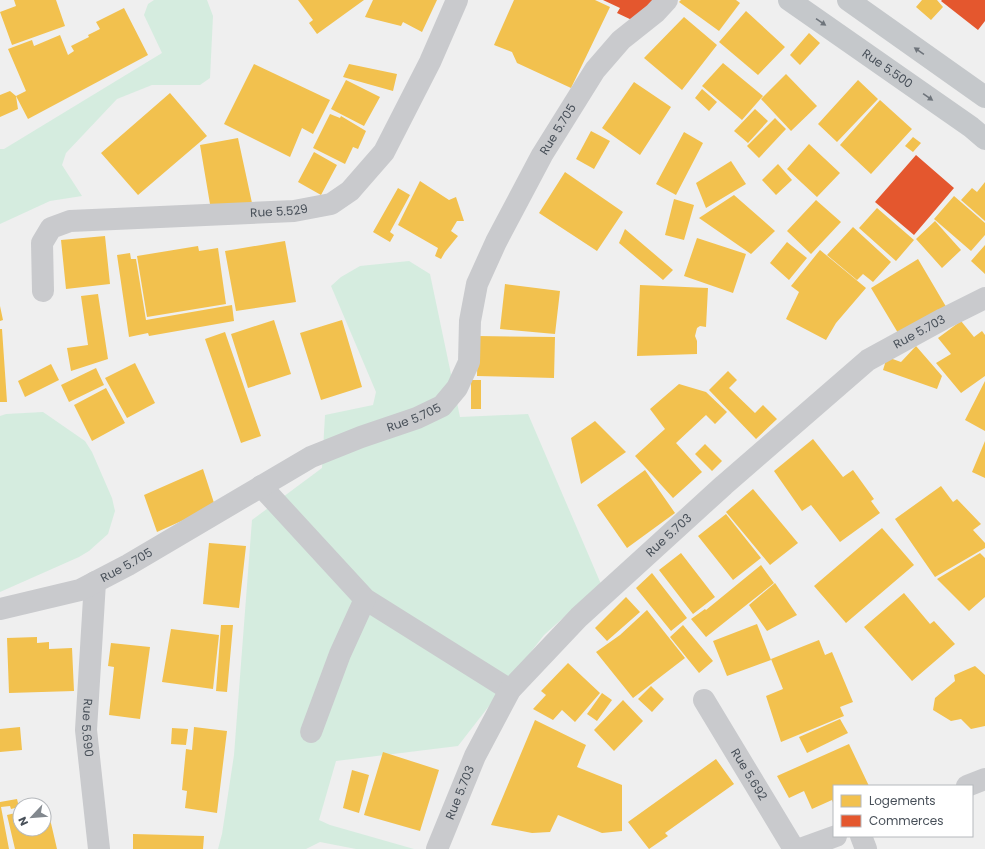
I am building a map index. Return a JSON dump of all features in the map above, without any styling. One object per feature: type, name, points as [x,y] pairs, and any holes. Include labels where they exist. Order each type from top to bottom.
[{"type":"main road","name":"Rue 5.500","points":[[789,0],[952,114],[985,139]]},
{"type":"main road","points":[[848,0],[985,97]]},
{"type":"street","name":"Rue 5.529","points":[[43,292],[42,244],[51,228],[70,221],[294,211],[331,204],[350,191],[384,152],[430,62],[457,0]]},
{"type":"street","name":"Rue 5.705","points":[[0,610],[80,590],[128,565],[311,457],[361,437],[417,418],[442,406],[457,388],[469,362],[470,321],[477,284],[496,242],[542,155],[595,70],[621,40],[655,13],[667,0]]},
{"type":"street","name":"Rue 5.703","points":[[437,849],[474,756],[510,690],[579,617],[724,485],[868,360],[985,298]]},
{"type":"street","points":[[261,486],[365,599],[510,690]]},
{"type":"street","name":"Rue 5.690","points":[[95,582],[86,730],[99,849]]},
{"type":"street","points":[[311,732],[340,654],[365,599]]},
{"type":"street","name":"Rue 5.692","points":[[704,700],[794,849]]},
{"type":"street","points":[[970,785],[985,779]]},
{"type":"street","points":[[800,849],[833,837]]},
{"type":"street","points":[[861,837],[866,849]]},
{"type":"green space","points":[[154,0],[207,0],[213,16],[210,78],[200,85],[152,85],[117,99],[66,153],[62,165],[82,196],[50,201],[0,224],[0,149],[4,149],[162,53],[144,15],[148,4]]},
{"type":"green space","points":[[409,261],[430,274],[460,417],[528,414],[601,584],[544,635],[458,746],[336,761],[319,820],[330,825],[414,849],[356,849],[320,842],[306,849],[218,849],[222,834],[234,755],[252,520],[322,468],[325,415],[373,405],[376,392],[331,286],[341,277],[360,266]]},
{"type":"green space","points":[[43,412],[85,441],[92,452],[112,498],[115,511],[108,534],[89,551],[79,557],[0,592],[0,416],[6,414]]},
{"type":"building: Logements","points":[[14,0],[56,0],[65,26],[12,45],[0,12],[16,6]]},
{"type":"building: Logements","points":[[298,0],[364,0],[317,34],[309,23],[313,20]]},
{"type":"building: Logements","points":[[373,0],[437,0],[422,32],[403,22],[401,26],[365,17]]},
{"type":"building: Logements","points":[[514,0],[595,0],[610,7],[571,88],[517,63],[512,52],[494,45]]},
{"type":"building: Logements","points":[[681,0],[736,0],[740,3],[719,31],[679,2]]},
{"type":"building: Logements","points":[[922,0],[937,0],[943,7],[931,20],[916,7]]},
{"type":"building: Logements","points":[[124,8],[148,55],[28,119],[16,96],[26,91],[8,49],[32,40],[34,46],[60,35],[68,55],[74,51],[71,46],[89,37],[88,35],[100,29],[96,22]]},
{"type":"building: Logements","points":[[746,11],[785,47],[758,75],[719,42]]},
{"type":"building: Logements","points":[[684,17],[717,45],[682,90],[644,58]]},
{"type":"building: Logements","points":[[809,33],[820,43],[800,65],[790,55]]},
{"type":"building: Logements","points":[[723,63],[763,96],[742,120],[702,86]]},
{"type":"building: Logements","points":[[254,64],[330,100],[313,134],[302,128],[290,157],[224,124]]},
{"type":"building: Logements","points":[[349,64],[397,74],[393,91],[343,77]]},
{"type":"building: Logements","points":[[786,74],[817,106],[791,131],[761,99]]},
{"type":"building: Logements","points":[[346,80],[380,97],[364,126],[331,109]]},
{"type":"building: Logements","points":[[858,80],[878,99],[837,142],[818,124]]},
{"type":"building: Logements","points":[[634,82],[671,107],[640,155],[602,128]]},
{"type":"building: Logements","points":[[702,89],[717,102],[709,111],[695,98]]},
{"type":"building: Logements","points":[[10,91],[16,96],[18,109],[0,117],[0,95]]},
{"type":"building: Logements","points":[[170,93],[207,136],[138,195],[101,153]]},
{"type":"building: Logements","points":[[880,100],[912,129],[871,174],[840,145]]},
{"type":"building: Logements","points":[[755,109],[768,121],[748,143],[734,131]]},
{"type":"building: Logements","points":[[330,114],[340,118],[341,116],[366,131],[358,149],[353,147],[345,164],[313,148]]},
{"type":"building: Logements","points":[[775,118],[786,129],[759,158],[747,146]]},
{"type":"building: Logements","points":[[591,131],[610,141],[594,169],[576,159]]},
{"type":"building: Logements","points":[[684,132],[703,143],[676,195],[656,184]]},
{"type":"building: Logements","points":[[913,137],[921,143],[913,152],[905,146]]},
{"type":"building: Logements","points":[[238,138],[252,203],[211,210],[200,145]]},
{"type":"building: Logements","points":[[809,144],[840,173],[817,197],[787,169]]},
{"type":"building: Logements","points":[[314,152],[337,165],[321,195],[298,182]]},
{"type":"building: Logements","points":[[731,161],[746,184],[706,208],[696,183]]},
{"type":"building: Logements","points":[[778,164],[792,180],[776,195],[762,180]]},
{"type":"building: Logements","points":[[565,172],[623,212],[597,251],[539,213]]},
{"type":"building: Logements","points":[[420,181],[449,200],[456,197],[464,221],[457,221],[451,231],[458,236],[441,259],[435,256],[438,248],[398,225]]},
{"type":"building: Logements","points":[[985,182],[985,221],[961,200],[972,188],[977,192]]},
{"type":"building: Logements","points":[[398,188],[410,195],[390,232],[394,235],[390,242],[373,232]]},
{"type":"building: Logements","points":[[734,195],[775,231],[751,254],[699,218]]},
{"type":"building: Logements","points":[[954,196],[985,223],[985,235],[971,251],[934,219]]},
{"type":"building: Logements","points":[[674,199],[694,205],[684,240],[665,235]]},
{"type":"building: Logements","points":[[816,200],[841,222],[811,254],[787,231]]},
{"type":"building: Logements","points":[[877,208],[914,240],[896,261],[859,228]]},
{"type":"building: Logements","points":[[935,221],[961,250],[942,268],[916,239]]},
{"type":"building: Logements","points":[[853,227],[891,262],[873,282],[863,274],[857,280],[827,255]]},
{"type":"building: Logements","points":[[625,229],[673,270],[663,280],[619,243]]},
{"type":"building: Logements","points":[[105,236],[110,284],[66,289],[61,240]]},
{"type":"building: Logements","points":[[697,238],[746,254],[733,293],[684,276]]},
{"type":"building: Logements","points":[[285,241],[296,302],[236,311],[225,251]]},
{"type":"building: Logements","points":[[787,242],[807,258],[789,280],[770,263]]},
{"type":"building: Logements","points":[[985,245],[985,274],[971,261]]},
{"type":"building: Logements","points":[[198,246],[199,251],[218,248],[226,304],[147,317],[137,256]]},
{"type":"building: Logements","points":[[820,250],[866,288],[836,323],[826,340],[786,319],[799,292],[791,286]]},
{"type":"building: Logements","points":[[130,253],[131,259],[136,259],[146,320],[232,305],[234,321],[149,336],[148,333],[129,337],[117,255]]},
{"type":"building: Logements","points":[[918,259],[948,310],[901,338],[871,288]]},
{"type":"building: Logements","points":[[505,284],[560,291],[555,334],[500,329]]},
{"type":"building: Logements","points":[[640,285],[708,288],[706,327],[700,326],[697,328],[695,336],[697,341],[697,354],[637,356]]},
{"type":"building: Logements","points":[[98,294],[108,359],[71,371],[67,348],[88,345],[81,296]]},
{"type":"building: Logements","points":[[0,306],[3,320],[0,321]]},
{"type":"building: Logements","points":[[274,320],[291,374],[248,388],[231,334]]},
{"type":"building: Logements","points":[[342,320],[362,387],[321,400],[300,333]]},
{"type":"building: Logements","points":[[961,321],[974,337],[982,331],[985,335],[985,376],[961,393],[936,363],[951,354],[938,338]]},
{"type":"building: Logements","points":[[0,329],[2,329],[7,402],[0,402]]},
{"type":"building: Logements","points":[[225,332],[261,436],[241,443],[205,339]]},
{"type":"building: Logements","points":[[478,336],[555,337],[554,378],[477,376]]},
{"type":"building: Logements","points":[[916,346],[942,376],[937,389],[883,370],[887,357],[901,362]]},
{"type":"building: Logements","points":[[135,363],[155,403],[127,418],[105,378]]},
{"type":"building: Logements","points":[[51,364],[59,380],[25,397],[18,381]]},
{"type":"building: Logements","points":[[96,368],[104,385],[69,402],[61,385]]},
{"type":"building: Logements","points":[[728,371],[737,380],[729,388],[755,413],[763,405],[777,419],[756,439],[709,390]]},
{"type":"building: Logements","points":[[471,380],[481,380],[481,409],[471,409]]},
{"type":"building: Logements","points":[[985,381],[985,431],[965,420]]},
{"type":"building: Logements","points":[[679,384],[706,392],[727,412],[715,424],[706,415],[676,443],[702,472],[673,498],[635,456],[665,429],[650,409]]},
{"type":"building: Logements","points":[[106,388],[125,423],[92,441],[74,405]]},
{"type":"building: Logements","points":[[595,421],[626,452],[581,484],[571,438]]},
{"type":"building: Logements","points":[[813,439],[843,477],[853,470],[874,499],[871,501],[880,513],[840,542],[811,505],[802,511],[774,471]]},
{"type":"building: Logements","points":[[985,441],[985,478],[972,472]]},
{"type":"building: Logements","points":[[705,444],[722,461],[712,471],[695,454]]},
{"type":"building: Logements","points":[[203,469],[215,506],[157,532],[144,495]]},
{"type":"building: Logements","points":[[645,470],[675,513],[627,548],[597,505]]},
{"type":"building: Logements","points":[[941,486],[953,502],[957,499],[981,524],[973,530],[985,543],[985,548],[935,577],[895,519]]},
{"type":"building: Logements","points":[[753,489],[798,543],[770,565],[726,512]]},
{"type":"building: Logements","points":[[726,514],[761,558],[733,580],[698,536]]},
{"type":"building: Logements","points":[[882,528],[914,565],[846,623],[814,586]]},
{"type":"building: Logements","points":[[209,543],[246,546],[239,608],[203,604]]},
{"type":"building: Logements","points":[[681,553],[715,597],[693,614],[659,570]]},
{"type":"building: Logements","points":[[980,553],[985,558],[985,597],[969,611],[937,579]]},
{"type":"building: Logements","points":[[761,565],[774,583],[706,637],[691,619],[705,609],[706,610]]},
{"type":"building: Logements","points":[[652,573],[687,618],[671,631],[636,588]]},
{"type":"building: Logements","points":[[775,583],[797,615],[767,631],[749,605]]},
{"type":"building: Logements","points":[[904,593],[930,624],[934,621],[955,644],[912,681],[864,627]]},
{"type":"building: Logements","points":[[626,597],[640,612],[607,641],[595,628]]},
{"type":"building: Logements","points":[[647,610],[685,658],[633,698],[596,652],[620,635]]},
{"type":"building: Logements","points":[[757,624],[771,660],[727,676],[713,641]]},
{"type":"building: Logements","points":[[221,625],[233,625],[227,692],[216,691]]},
{"type":"building: Logements","points":[[683,625],[713,661],[699,673],[670,637]]},
{"type":"building: Logements","points":[[171,629],[219,635],[213,689],[162,682]]},
{"type":"building: Logements","points":[[37,637],[37,643],[49,642],[49,649],[72,648],[74,691],[9,693],[7,638]]},
{"type":"building: Logements","points":[[819,640],[825,655],[832,652],[853,702],[840,707],[844,716],[781,742],[766,696],[783,689],[771,659]]},
{"type":"building: Logements","points":[[111,643],[150,647],[140,719],[109,715],[114,667],[108,666]]},
{"type":"building: Logements","points":[[568,663],[600,693],[575,722],[562,710],[553,720],[533,709],[546,695],[541,691]]},
{"type":"building: Logements","points":[[975,666],[985,675],[985,726],[971,729],[961,719],[951,721],[933,710],[935,698],[955,681],[954,675]]},
{"type":"building: Logements","points":[[651,686],[664,699],[652,712],[638,699]]},
{"type":"building: Logements","points":[[602,693],[612,700],[597,721],[587,714]]},
{"type":"building: Logements","points":[[623,700],[643,721],[614,751],[594,730]]},
{"type":"building: Logements","points":[[840,719],[848,733],[807,753],[799,737]]},
{"type":"building: Logements","points":[[535,720],[586,745],[577,767],[622,785],[622,831],[602,833],[558,815],[550,832],[532,833],[491,825]]},
{"type":"building: Logements","points":[[20,727],[22,750],[0,752],[0,729]]},
{"type":"building: Logements","points":[[194,727],[227,731],[217,813],[185,808],[187,791],[182,790],[186,749],[192,750]]},
{"type":"building: Logements","points":[[172,728],[188,729],[186,745],[171,744]]},
{"type":"building: Logements","points":[[849,744],[869,785],[833,785],[833,802],[832,800],[812,809],[804,791],[789,798],[777,776]]},
{"type":"building: Logements","points":[[383,752],[439,770],[420,831],[364,815]]},
{"type":"building: Logements","points":[[716,759],[734,784],[665,833],[668,836],[649,849],[628,822]]},
{"type":"building: Logements","points":[[352,770],[369,775],[359,813],[343,808]]},
{"type":"building: Logements","points":[[12,800],[12,809],[10,806],[1,807],[9,849],[0,849],[0,802]]},
{"type":"building: Logements","points":[[12,814],[12,836],[7,815]]},
{"type":"building: Logements","points":[[52,828],[57,849],[15,849],[12,837],[52,837]]},
{"type":"building: Logements","points":[[133,834],[204,836],[203,849],[133,849]]},
{"type":"building: Commerces","points":[[603,0],[654,0],[634,21],[617,13],[620,8]]},
{"type":"building: Commerces","points":[[985,0],[985,21],[978,30],[941,1]]},
{"type":"building: Commerces","points":[[916,155],[954,188],[914,235],[875,202]]}]
